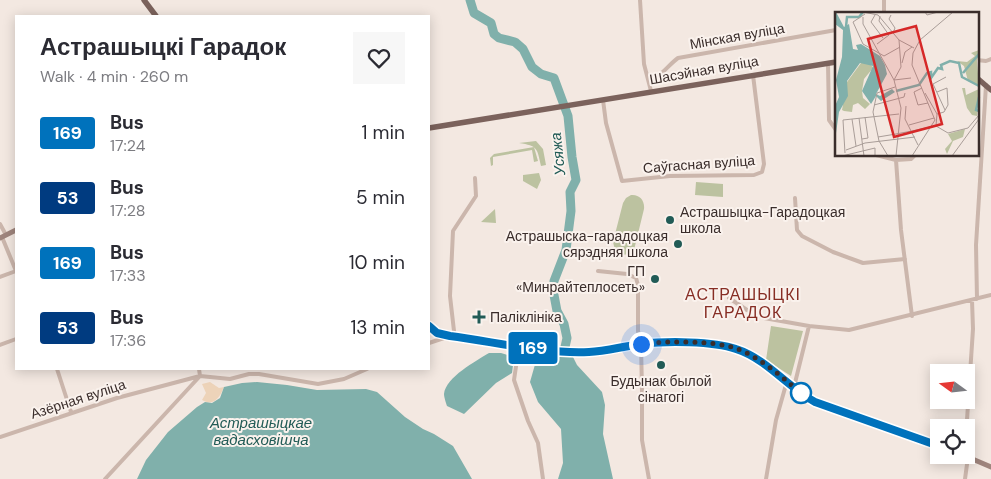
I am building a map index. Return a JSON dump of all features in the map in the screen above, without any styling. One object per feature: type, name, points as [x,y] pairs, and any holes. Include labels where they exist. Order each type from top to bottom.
[{"type":"main road","points":[[144,0],[155,15]]},
{"type":"main road","name":"Шасэйная вуліца","points":[[430,128],[576,105],[752,74],[835,62]]},
{"type":"main road","points":[[978,79],[991,90]]},
{"type":"street","points":[[640,0],[642,48],[651,92]]},
{"type":"street","name":"Мінская вуліца","points":[[649,79],[661,74],[678,58],[835,30]]},
{"type":"street","points":[[978,60],[986,61],[991,59]]},
{"type":"street","points":[[828,63],[829,120],[835,129]]},
{"type":"street","name":"Саўгасная вуліца","points":[[603,100],[606,123],[622,181],[670,176],[754,175],[762,172],[764,164],[752,74]]},
{"type":"street","points":[[967,419],[986,85]]},
{"type":"street","points":[[880,156],[896,160],[914,156]]},
{"type":"street","points":[[896,160],[898,201],[912,316]]},
{"type":"street","points":[[430,343],[450,336],[454,331],[450,296],[453,231],[476,196],[475,178]]},
{"type":"street","points":[[794,198],[797,230],[802,236],[833,252],[863,263],[904,259]]},
{"type":"street","points":[[0,224],[15,268]]},
{"type":"street","points":[[3,236],[15,230]]},
{"type":"street","points":[[0,278],[15,271]]},
{"type":"street","points":[[598,271],[627,274],[636,278],[638,285],[642,440],[649,479]]},
{"type":"street","points":[[729,298],[764,318],[809,326],[849,330],[991,295]]},
{"type":"street","points":[[794,387],[809,326]]},
{"type":"street","points":[[430,327],[437,333],[450,336],[562,352],[593,352],[641,344],[673,342],[727,346],[749,355],[815,402],[930,443]]},
{"type":"street","points":[[0,345],[15,339]]},
{"type":"street","points":[[519,346],[514,380],[528,421],[538,443],[543,479]]},
{"type":"street","points":[[57,370],[72,412]]},
{"type":"street","points":[[105,479],[200,376],[199,370]]},
{"type":"street","name":"Азёрная вуліца","points":[[0,437],[72,412],[148,389],[200,376],[230,379],[249,374],[259,374],[318,384],[344,379],[365,370]]},
{"type":"street","points":[[766,479],[776,420],[787,381]]},
{"type":"street","points":[[975,460],[991,466]]},
{"type":"street","points":[[965,464],[965,479]]},
{"type":"green space","points":[[536,141],[543,149],[546,165],[541,166],[536,149],[530,145],[519,143]]},
{"type":"green space","points":[[534,147],[538,161],[534,162],[532,150],[493,157],[493,165],[491,166],[490,158],[494,154]]},
{"type":"green space","points":[[539,173],[541,180],[537,189],[523,181],[523,175]]},
{"type":"green space","points":[[696,182],[723,184],[723,197],[695,195]]},
{"type":"green space","points":[[631,195],[641,198],[644,203],[644,209],[634,250],[630,254],[621,255],[615,250],[613,242],[623,203]]},
{"type":"green space","points":[[495,209],[496,223],[481,222]]},
{"type":"green space","points":[[771,326],[803,331],[791,376],[766,360]]},
{"type":"sand","points":[[210,382],[219,388],[224,387],[216,400],[206,402],[202,400],[206,393],[202,384]]},
{"type":"water","points":[[489,353],[501,353],[514,357],[512,373],[496,383],[464,414],[447,406],[444,394],[450,382],[462,370]]},
{"type":"water","points":[[560,356],[573,357],[577,365],[602,392],[605,405],[603,434],[613,479],[558,479],[563,463],[561,429],[538,402],[530,382],[536,361],[547,357],[558,358]]},
{"type":"water","name":"Астрашыцкае вадасховішча","points":[[257,382],[317,390],[366,389],[377,392],[405,417],[453,446],[472,479],[137,479],[146,460],[168,432],[197,407],[205,402],[212,403],[220,398],[224,387]]},
{"type":"waterway","name":"Усяжа","points":[[470,0],[474,13],[491,23],[494,34],[499,38],[515,42],[523,49],[532,67],[541,74],[554,78],[568,116],[576,180],[570,192],[571,211],[566,250],[554,281],[557,311],[564,324],[567,338],[565,347]]},
{"type":"bus line","name":"169","points":[[430,327],[437,333],[450,336],[562,352],[593,352],[657,342],[727,346],[749,355],[815,402],[930,443]]},
{"type":"place","name":"Астрашыцка-Гарадоцкая школа","points":[[670,220]]},
{"type":"place","name":"Астрашыска-гарадоцкая сярэдняя школа","points":[[678,244]]},
{"type":"place","name":"ГП «Минрайтеплосеть»","points":[[655,279]]},
{"type":"place","name":"Паліклініка","points":[[479,317]]},
{"type":"place","name":"Будынак былой сінагогі","points":[[661,365]]},
{"type":"district","name":"АСТРАШЫЦКІ ГАРАДОК","points":[[743,303]]},
{"type":"route","points":[[641,344],[657,342],[689,343],[727,346],[737,349],[776,373],[804,396],[801,393]]}]
